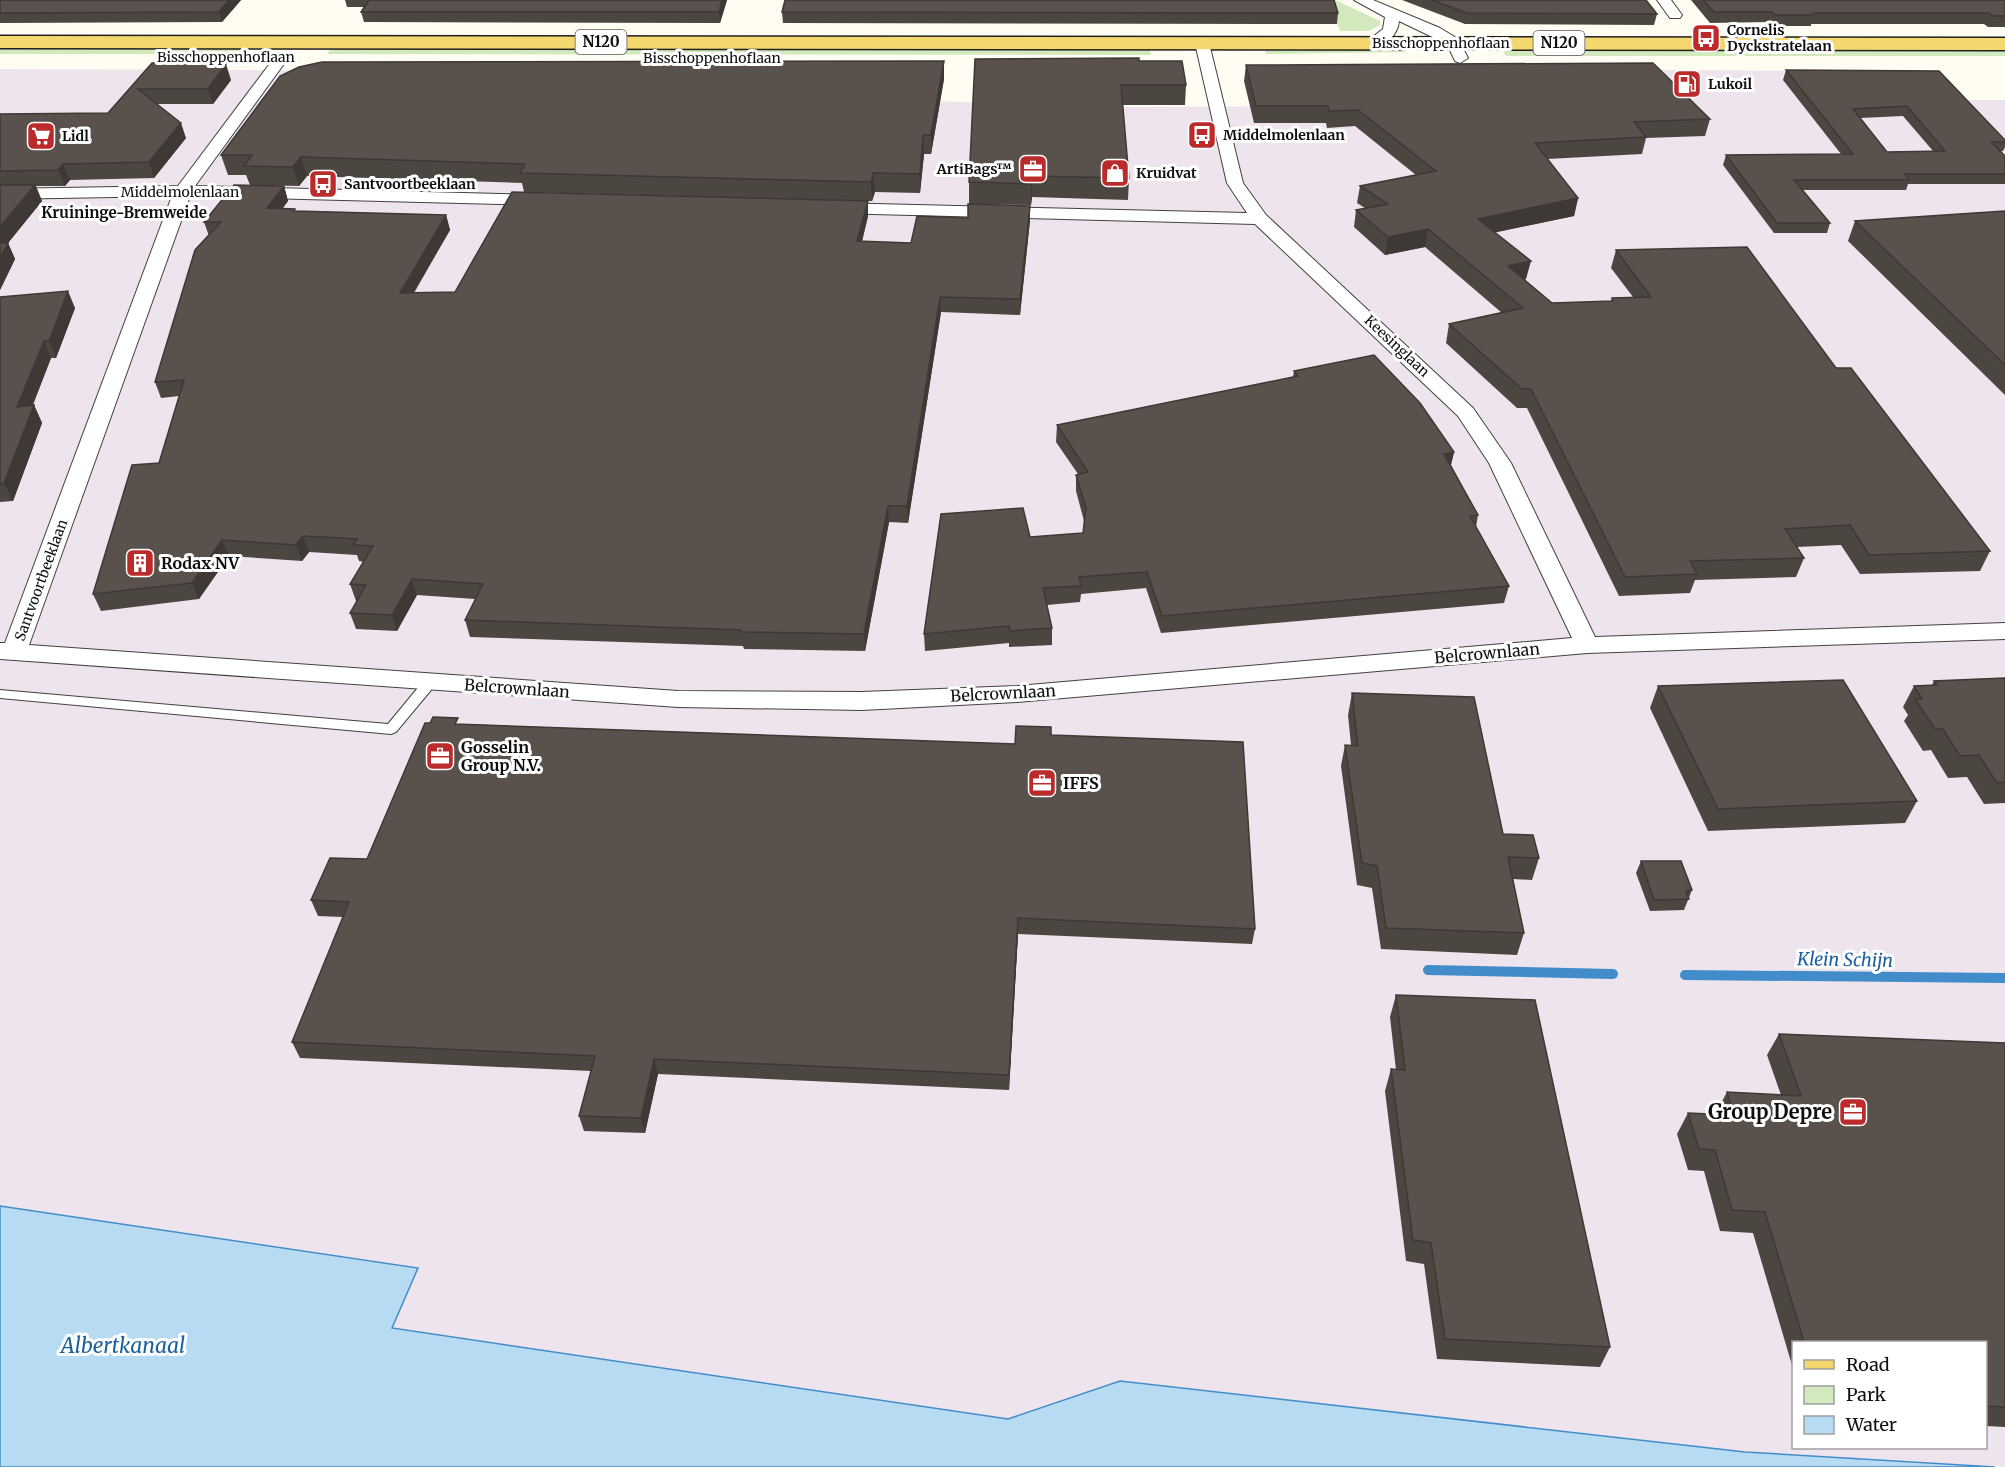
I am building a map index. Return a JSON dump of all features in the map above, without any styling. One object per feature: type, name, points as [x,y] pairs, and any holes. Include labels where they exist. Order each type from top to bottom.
[{"type":"main road","name":"Bisschoppenhoflaan","points":[[0,42],[1204,50],[1457,50],[2005,44]]},
{"type":"main road","name":"Bisschoppenhoflaan","points":[[0,58],[1204,50],[1372,43],[1457,50],[2005,59]]},
{"type":"street","points":[[1361,0],[1421,24],[1457,50]]},
{"type":"street","points":[[1664,0],[1676,15]]},
{"type":"street","points":[[1372,43],[1391,30],[1394,24],[1390,11]]},
{"type":"street","name":"Keesinglaan","points":[[1204,50],[1235,183],[1260,219],[1466,412],[1500,463],[1587,645]]},
{"type":"street","name":"Santvoortbeeklaan","points":[[7,652],[183,191],[282,57]]},
{"type":"street","name":"Middelmolenlaan","points":[[0,194],[183,191],[559,201]]},
{"type":"street","points":[[811,207],[1260,219]]},
{"type":"street","name":"Belcrownlaan","points":[[7,652],[678,699],[862,700],[1017,694],[1587,645],[2005,631]]},
{"type":"lane","points":[[0,694],[391,729],[431,681]]},
{"type":"shaded area","points":[[1484,68],[1926,72],[1953,100],[2005,100],[2005,1467],[1745,1452],[1120,1381],[1008,1419],[392,1328],[418,1268],[0,1206],[0,69],[479,71],[840,98],[1121,107],[1507,105]]},
{"type":"green space","points":[[1329,0],[1335,0],[1380,21],[1380,25],[1368,31],[1340,31]]},
{"type":"green space","points":[[0,45],[246,46],[240,54],[0,54]]},
{"type":"green space","points":[[334,45],[1149,47],[1151,55],[327,54]]},
{"type":"green space","points":[[1403,47],[1405,52],[1266,54],[1265,50],[1341,50]]},
{"type":"green space","points":[[1501,47],[2005,48],[2005,56],[1506,56]]},
{"type":"water","name":"Albertkanaal","points":[[0,1206],[418,1268],[392,1328],[1008,1419],[1120,1381],[1745,1452],[1995,1467],[0,1467]]},
{"type":"building","points":[[0,0],[229,0],[219,12],[0,13]]},
{"type":"building","points":[[369,0],[722,0],[719,12],[361,12]]},
{"type":"building","points":[[785,0],[1334,0],[1338,13],[782,12]]},
{"type":"building","points":[[1432,0],[1646,0],[1657,14],[1467,13]]},
{"type":"building","points":[[1703,0],[2005,0],[2005,16],[1992,16],[1989,13],[1775,15],[1772,12],[1714,12]]},
{"type":"building","points":[[1139,58],[1139,61],[1182,61],[1186,85],[1121,85],[1129,178],[1032,176],[1031,184],[969,182],[975,59]]},
{"type":"building","points":[[944,61],[931,135],[923,135],[920,174],[873,173],[871,182],[520,173],[525,164],[301,157],[293,167],[244,166],[252,155],[221,155],[280,76],[299,67],[322,62]]},
{"type":"building","points":[[152,63],[226,64],[208,89],[138,89],[181,123],[149,162],[63,164],[58,170],[0,171],[0,114],[108,113]]},
{"type":"building","points":[[1653,63],[1710,119],[1634,122],[1646,137],[1535,143],[1578,198],[1478,219],[1531,261],[1508,266],[1552,303],[1613,301],[1612,298],[1651,297],[1616,250],[1747,247],[1836,368],[1851,368],[1990,551],[1869,555],[1850,525],[1785,529],[1804,558],[1690,561],[1697,574],[1625,577],[1531,389],[1522,389],[1449,324],[1523,308],[1428,229],[1388,237],[1356,210],[1388,204],[1360,186],[1436,171],[1358,110],[1329,111],[1328,106],[1256,106],[1246,65]]},
{"type":"building","points":[[1786,70],[1939,71],[2005,140],[2005,142],[1991,142],[2005,156],[2005,174],[1905,174],[1909,180],[1794,180],[1830,223],[1777,223],[1726,155],[1853,154]],"holes":[[[1907,106],[1945,151],[1887,152],[1853,109]]]},
{"type":"building","points":[[0,185],[35,185],[0,227]]},
{"type":"building","points":[[234,185],[284,186],[267,208],[295,209],[294,211],[446,215],[400,293],[455,292],[512,192],[868,201],[857,241],[911,243],[917,216],[968,218],[968,204],[1030,206],[1020,299],[940,297],[907,506],[888,506],[864,634],[742,632],[741,630],[465,620],[483,584],[412,579],[392,615],[350,613],[366,585],[350,584],[373,546],[353,545],[357,539],[303,536],[296,545],[222,540],[192,583],[93,594],[132,465],[159,463],[184,380],[155,382],[195,250],[221,222],[204,222]]},
{"type":"building","points":[[2005,211],[2005,365],[1855,221]]},
{"type":"building","points":[[0,243],[8,243],[0,258]]},
{"type":"building","points":[[68,291],[49,341],[44,341],[17,407],[34,405],[4,483],[0,484],[0,297]]},
{"type":"building","points":[[1374,355],[1420,403],[1454,452],[1444,454],[1478,515],[1470,516],[1509,586],[1162,616],[1147,572],[1079,577],[1081,586],[1043,588],[1052,628],[1010,631],[1009,626],[924,634],[941,514],[1023,508],[1030,537],[1083,533],[1086,508],[1076,475],[1088,472],[1057,425],[1298,376],[1294,371]]},
{"type":"building","points":[[2005,678],[2005,782],[1997,783],[1979,755],[1960,756],[1943,729],[1935,729],[1915,699],[1922,699],[1914,686],[1937,685],[1934,681]]},
{"type":"building","points":[[1843,680],[1917,801],[1718,809],[1658,686]]},
{"type":"building","points":[[1352,693],[1474,697],[1503,834],[1533,835],[1539,858],[1508,857],[1524,933],[1386,928],[1377,866],[1362,863],[1345,745],[1358,746]]},
{"type":"building","points":[[433,717],[458,718],[455,724],[1015,744],[1016,726],[1051,727],[1051,735],[1243,742],[1255,929],[1018,918],[1009,1075],[654,1059],[641,1118],[579,1116],[595,1056],[292,1042],[349,902],[311,900],[330,858],[367,859],[425,723],[430,723]]},
{"type":"building","points":[[1641,861],[1681,861],[1692,890],[1686,891],[1689,899],[1654,900]]},
{"type":"building","points":[[1396,995],[1535,1000],[1610,1347],[1445,1339],[1431,1243],[1413,1240],[1391,1069],[1405,1070]]},
{"type":"building","points":[[1779,1034],[2005,1043],[2005,1407],[1987,1406],[1987,1341],[1804,1341],[1765,1212],[1732,1210],[1715,1150],[1699,1149],[1688,1113],[1734,1115],[1727,1092],[1801,1096]]},
{"type":"waterway","name":"Klein Schijn","points":[[1428,970],[1613,974]]},
{"type":"waterway","name":"Klein Schijn","points":[[1685,975],[2005,978]]},
{"type":"place","name":"Cornelis Dyckstratelaan","points":[[1706,38]]},
{"type":"place","name":"Lukoil","points":[[1687,84]]},
{"type":"place","name":"Middelmolenlaan","points":[[1202,135]]},
{"type":"place","name":"Lidl","points":[[41,136]]},
{"type":"place","name":"ArtiBags™","points":[[1033,169]]},
{"type":"place","name":"Kruidvat","points":[[1115,173]]},
{"type":"place","name":"Santvoortbeeklaan","points":[[323,184]]},
{"type":"place","name":"Rodax NV","points":[[140,563]]},
{"type":"place","name":"Gosselin Group N.V.","points":[[440,756]]},
{"type":"place","name":"IFFS","points":[[1042,783]]},
{"type":"place","name":"Group Depre","points":[[1853,1112]]},
{"type":"district","name":"Kruininge-Bremweide","points":[[124,213]]}]
